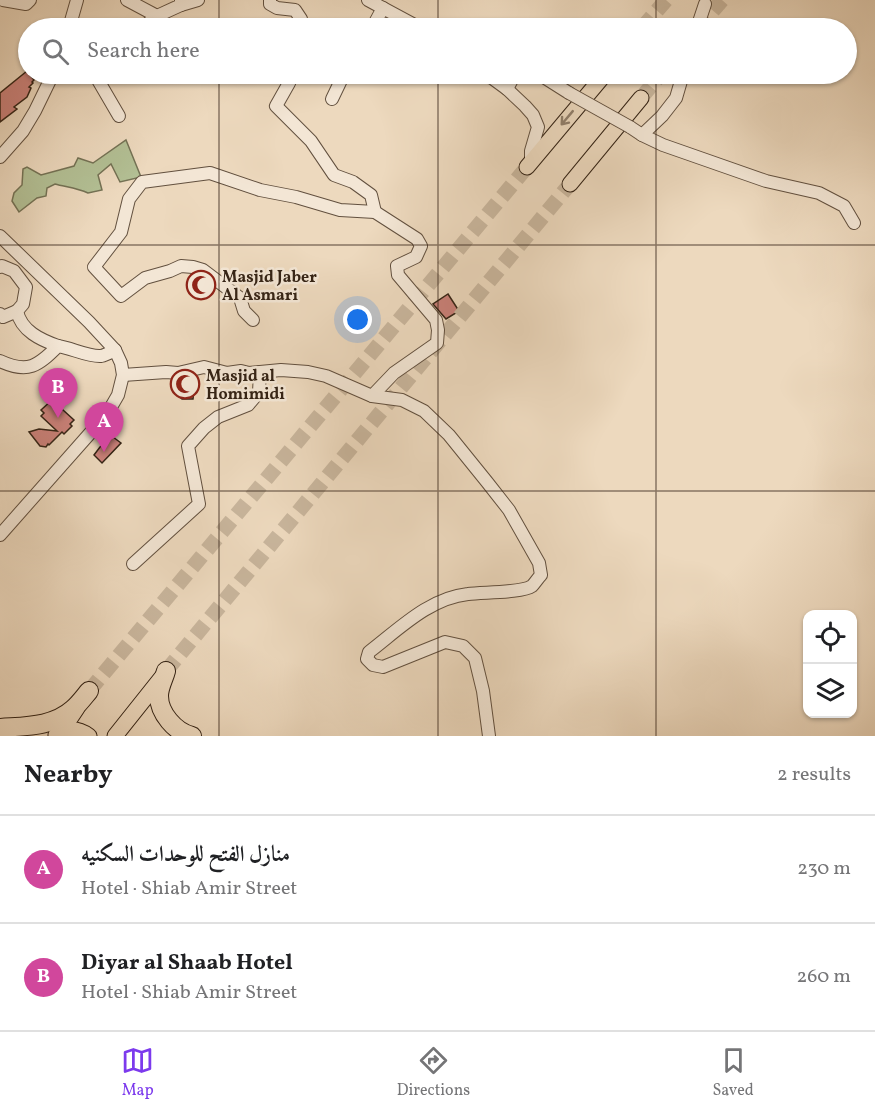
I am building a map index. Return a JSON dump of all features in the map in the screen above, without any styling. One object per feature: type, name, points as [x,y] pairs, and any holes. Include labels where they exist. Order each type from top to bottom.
[{"type":"highway","points":[[166,671],[159,697],[166,716],[175,728],[192,736]]},
{"type":"highway","points":[[0,728],[39,725],[63,717],[89,691]]},
{"type":"main road","points":[[529,164],[597,84]]},
{"type":"main road","points":[[570,184],[641,98]]},
{"type":"main road","points":[[115,736],[166,671]]},
{"type":"main road","points":[[57,734],[89,691]]},
{"type":"main road","points":[[57,734],[78,730],[89,736]]},
{"type":"street","points":[[9,1],[26,4],[30,0]]},
{"type":"street","points":[[72,18],[77,0]]},
{"type":"street","points":[[127,0],[157,16]]},
{"type":"street","points":[[155,18],[181,3],[198,0]]},
{"type":"street","points":[[270,0],[270,4],[278,8],[295,10],[300,18]]},
{"type":"street","points":[[368,0],[401,18]]},
{"type":"street","points":[[700,18],[705,4]]},
{"type":"street","points":[[377,18],[382,8]]},
{"type":"street","points":[[0,157],[23,131],[48,84]]},
{"type":"street","points":[[102,84],[118,116]]},
{"type":"street","points":[[289,84],[276,106],[311,141],[334,175],[353,182],[371,195],[375,212]]},
{"type":"street","points":[[332,99],[339,84]]},
{"type":"street","points":[[500,84],[533,115],[538,127],[529,164]]},
{"type":"street","points":[[507,89],[510,84]]},
{"type":"street","points":[[555,84],[663,145],[766,181],[819,193],[844,206],[854,223]]},
{"type":"street","points":[[642,135],[662,116],[676,98],[680,84]]},
{"type":"street","points":[[253,320],[244,311],[240,298],[203,270],[181,267],[145,278],[121,296],[94,267],[121,232],[129,199],[142,182],[210,173],[340,210],[375,212],[417,239],[421,246],[416,256],[397,266],[398,275],[436,320],[437,343],[394,373],[372,396]]},
{"type":"street","points":[[0,236],[115,350],[123,375],[118,395],[107,414],[0,535]]},
{"type":"street","points":[[0,267],[14,271],[26,287],[23,304],[17,311],[3,317],[0,315]]},
{"type":"street","points":[[17,311],[18,318],[26,328],[41,340],[89,355],[101,356],[115,350]]},
{"type":"street","points":[[0,362],[27,369],[43,361],[58,346]]},
{"type":"street","points":[[123,375],[178,373],[204,367],[227,373],[281,370],[317,374],[372,396],[402,400],[424,411],[449,435],[509,510],[539,563],[541,575],[531,587],[522,590],[465,594],[444,600],[421,612],[369,652],[367,659],[373,665],[383,667],[445,642],[463,646],[475,658],[483,691],[489,736]]},
{"type":"street","points":[[133,564],[199,504],[188,446],[204,428],[218,417],[248,405],[259,392],[260,372]]},
{"type":"green space","points":[[126,140],[141,177],[120,182],[111,164],[98,175],[102,190],[88,193],[55,184],[47,188],[46,196],[37,198],[19,212],[12,201],[14,193],[22,185],[23,169],[27,167],[41,175],[74,166],[78,158],[93,163]]},
{"type":"building","points":[[18,78],[18,84],[32,84],[27,97],[14,107],[17,109],[0,122],[0,93]]},
{"type":"building","name":"Masjid Jaber Al Asmari","points":[[193,276],[199,277],[213,288],[207,297],[187,283]]},
{"type":"building","points":[[448,294],[459,311],[446,319],[433,304]]},
{"type":"building","name":"Masjid al Homimidi","points":[[195,378],[193,399],[182,399],[174,392],[177,381]]},
{"type":"building","points":[[52,400],[74,420],[70,424],[72,426],[64,434],[62,432],[46,447],[40,446],[29,432],[39,429],[57,431],[41,416],[44,413],[41,410]]},
{"type":"building","points":[[113,437],[121,443],[102,463],[94,455]]},
{"type":"tunnel","points":[[651,18],[666,0]]},
{"type":"tunnel","points":[[707,18],[722,0]]},
{"type":"tunnel","points":[[641,98],[653,84]]},
{"type":"tunnel","points":[[89,691],[527,167]]},
{"type":"tunnel","points":[[166,671],[570,184]]},
{"type":"place","name":"Masjid Jaber Al Asmari","points":[[201,285]]},
{"type":"place","name":"Masjid al Homimidi","points":[[185,384]]},
{"type":"place","name":"Diyar al Shaab Hotel","points":[[58,418]]},
{"type":"place","name":"منازل الفتح للوحدات السكنيه","points":[[104,452]]}]
